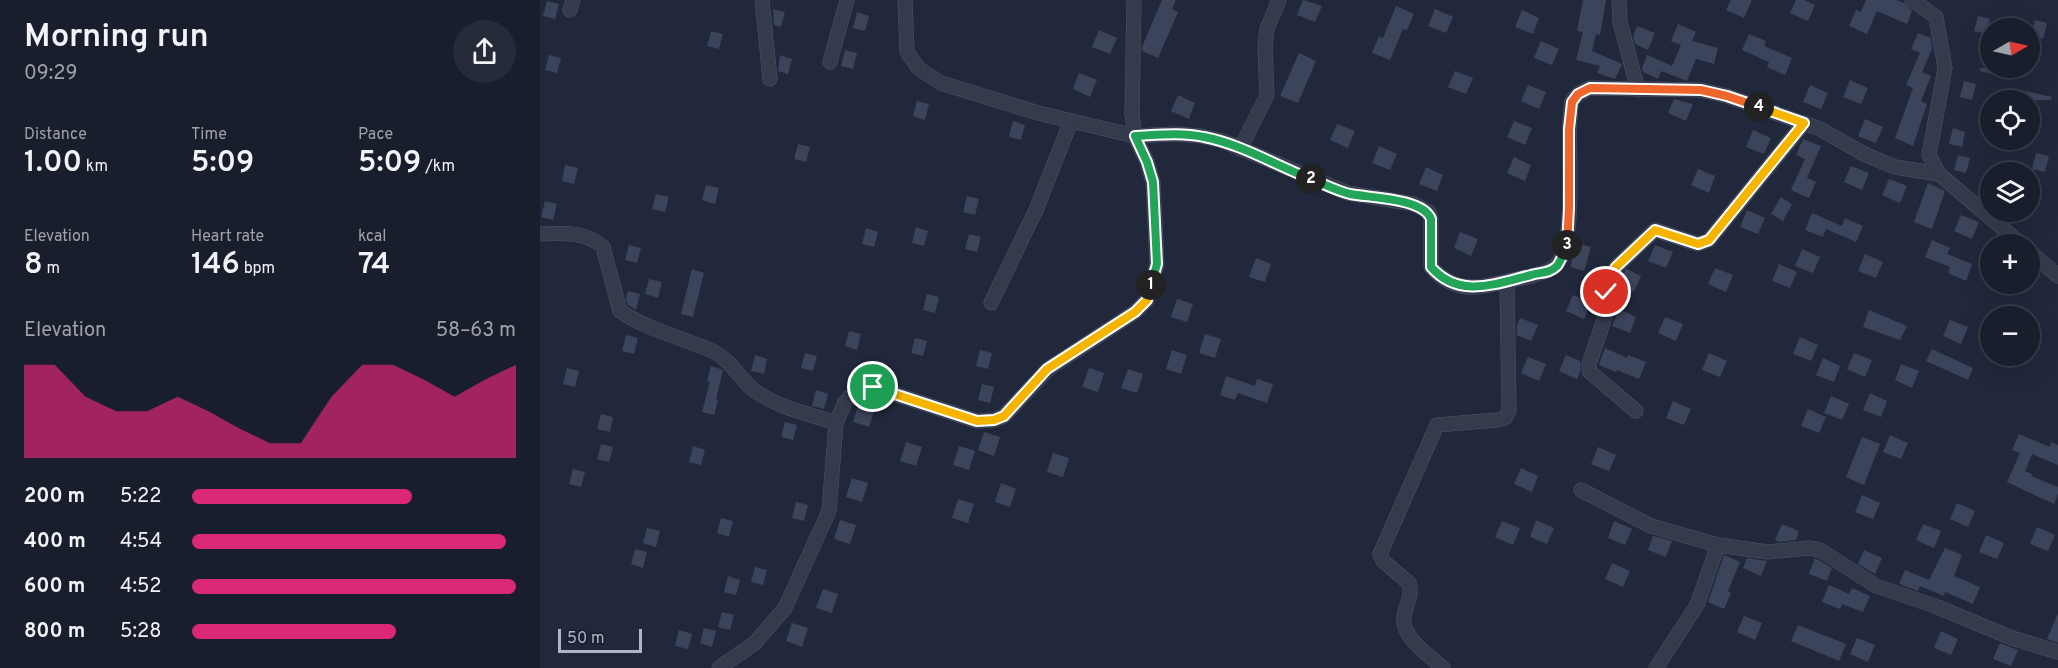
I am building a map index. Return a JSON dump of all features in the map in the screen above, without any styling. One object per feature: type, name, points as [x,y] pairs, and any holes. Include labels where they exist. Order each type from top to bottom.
[{"type":"street","points":[[762,0],[770,79]]},
{"type":"street","points":[[830,62],[847,0]]},
{"type":"street","points":[[905,0],[907,52],[920,69],[941,83],[1038,113],[1135,136],[1175,134],[1223,141],[1348,193],[1414,204],[1429,212],[1431,219],[1431,267],[1451,284],[1476,287],[1548,273],[1557,265],[1566,246],[1569,208],[1569,129],[1572,102],[1578,94],[1590,88],[1701,90],[1727,96],[1820,129],[1864,154],[1895,167],[1940,174]]},
{"type":"street","points":[[718,668],[754,643],[785,608],[829,511],[836,423],[845,402],[858,388],[873,387],[977,421],[994,420],[1004,416],[1047,369],[1135,312],[1147,300],[1157,264],[1153,182],[1135,136],[1132,114],[1134,0]]},
{"type":"street","points":[[1240,149],[1267,95],[1264,48],[1267,29],[1279,0]]},
{"type":"street","points":[[1619,0],[1620,22],[1638,90]]},
{"type":"street","points":[[1912,0],[1936,17],[1945,68],[1929,155],[1940,174],[2009,234]]},
{"type":"street","points":[[992,303],[1036,210],[1071,121]]},
{"type":"street","points":[[1636,411],[1590,372],[1589,364],[1608,308],[1607,281],[1616,267],[1655,230],[1698,244],[1709,240],[1804,123]]},
{"type":"street","points":[[540,234],[570,232],[599,243],[603,247],[620,311],[638,323],[714,352],[728,362],[740,378],[756,392],[778,404],[836,423]]},
{"type":"street","points":[[2040,261],[2058,276]]},
{"type":"street","points":[[1443,668],[1409,636],[1403,618],[1411,593],[1410,583],[1383,561],[1380,554],[1437,425],[1497,420],[1504,418],[1509,411],[1507,281]]},
{"type":"street","points":[[1581,490],[1651,526],[1718,545],[1768,552],[1809,548],[1821,550],[1876,586],[1935,606],[2012,638],[2058,652]]},
{"type":"street","points":[[1656,668],[1697,605],[1718,545]]},
{"type":"building","points":[[1162,0],[1176,0],[1172,9],[1178,12],[1158,58],[1142,51],[1142,47]]},
{"type":"building","points":[[1303,0],[1322,6],[1315,22],[1297,15]]},
{"type":"building","points":[[1583,0],[1606,0],[1600,35],[1596,34],[1592,51],[1622,64],[1615,79],[1597,73],[1600,66],[1576,60],[1583,32],[1577,31]]},
{"type":"building","points":[[1731,0],[1752,0],[1744,18],[1726,10]]},
{"type":"building","points":[[1796,0],[1804,0],[1815,5],[1808,21],[1790,13]]},
{"type":"building","points":[[1866,0],[1896,0],[1904,3],[1912,11],[1907,24],[1877,11],[1867,34],[1849,26],[1856,10],[1861,12]]},
{"type":"building","points":[[547,1],[559,4],[555,19],[543,16]]},
{"type":"building","points":[[1396,6],[1414,14],[1407,30],[1403,29],[1390,60],[1372,53],[1379,36],[1383,38]]},
{"type":"building","points":[[773,9],[785,12],[781,27],[774,25]]},
{"type":"building","points":[[1435,9],[1453,17],[1446,33],[1428,26]]},
{"type":"building","points":[[1522,10],[1539,18],[1533,34],[1515,27]]},
{"type":"building","points":[[857,12],[869,16],[865,31],[853,28]]},
{"type":"building","points":[[1978,16],[1986,18],[1980,18],[1980,32],[1974,31]]},
{"type":"building","points":[[2040,21],[2047,23],[2043,39],[2040,38]]},
{"type":"building","points":[[1678,24],[1696,32],[1692,41],[1718,48],[1714,64],[1696,59],[1687,81],[1661,71],[1658,79],[1643,72],[1642,68],[1647,55],[1672,66],[1681,45],[1671,41]]},
{"type":"building","points":[[1637,26],[1655,33],[1648,50],[1635,44],[1633,36]]},
{"type":"building","points":[[1099,30],[1117,38],[1110,54],[1092,47]]},
{"type":"building","points":[[711,31],[723,34],[719,49],[707,46]]},
{"type":"building","points":[[1918,33],[1931,38],[1932,49],[1922,72],[1931,76],[1921,101],[1927,104],[1913,146],[1895,138],[1913,88],[1906,85],[1920,53],[1911,49]]},
{"type":"building","points":[[1749,34],[1766,41],[1764,46],[1792,58],[1785,75],[1767,67],[1769,62],[1742,50]]},
{"type":"building","points":[[1541,41],[1559,49],[1552,65],[1534,58]]},
{"type":"building","points":[[845,50],[857,53],[853,69],[841,66]]},
{"type":"building","points":[[1299,53],[1316,61],[1298,103],[1280,96]]},
{"type":"building","points":[[549,55],[561,58],[557,73],[545,70]]},
{"type":"building","points":[[780,55],[792,59],[788,74],[778,71]]},
{"type":"building","points":[[1455,71],[1473,78],[1466,94],[1448,87]]},
{"type":"building","points":[[1079,73],[1097,80],[1090,97],[1073,89]]},
{"type":"building","points":[[1850,80],[1868,88],[1861,104],[1843,97]]},
{"type":"building","points":[[1964,81],[1976,84],[1972,100],[1960,97]]},
{"type":"building","points":[[1528,85],[1546,92],[1539,109],[1521,101]]},
{"type":"building","points":[[1810,85],[1828,93],[1821,109],[1803,102]]},
{"type":"building","points":[[2040,94],[2052,97],[2051,100],[2040,100]]},
{"type":"building","points":[[1178,95],[1195,103],[1189,119],[1171,111]]},
{"type":"building","points":[[1674,99],[1693,104],[1686,121],[1668,113]]},
{"type":"building","points":[[917,101],[929,104],[925,120],[913,116]]},
{"type":"building","points":[[1865,119],[1883,127],[1876,143],[1858,136]]},
{"type":"building","points":[[1013,121],[1025,125],[1021,140],[1009,137]]},
{"type":"building","points":[[1514,121],[1532,128],[1525,145],[1507,137]]},
{"type":"building","points":[[1337,124],[1355,131],[1348,148],[1330,140]]},
{"type":"building","points":[[1953,128],[1965,132],[1962,147],[1949,144]]},
{"type":"building","points":[[1753,130],[1771,138],[1764,154],[1746,147]]},
{"type":"building","points":[[1803,139],[1821,146],[1807,178],[1816,182],[1809,198],[1791,190],[1805,159],[1796,155]]},
{"type":"building","points":[[798,144],[810,147],[806,162],[794,159]]},
{"type":"building","points":[[1379,146],[1397,154],[1390,170],[1372,163]]},
{"type":"building","points":[[2036,153],[2049,156],[2045,172],[2040,171],[2040,162],[2034,162]]},
{"type":"building","points":[[1958,155],[1970,158],[1966,173],[1954,170]]},
{"type":"building","points":[[1514,157],[1531,165],[1525,181],[1507,173]]},
{"type":"building","points":[[565,165],[578,168],[574,184],[562,181]]},
{"type":"building","points":[[1851,166],[1869,173],[1862,190],[1844,182]]},
{"type":"building","points":[[1426,167],[1443,175],[1437,191],[1419,184]]},
{"type":"building","points":[[1698,169],[1715,176],[1709,193],[1691,185]]},
{"type":"building","points":[[1889,179],[1907,186],[1900,203],[1882,195]]},
{"type":"building","points":[[1928,183],[1945,191],[1932,229],[1914,222]]},
{"type":"building","points":[[706,185],[719,188],[715,204],[702,200]]},
{"type":"building","points":[[656,194],[669,197],[665,212],[652,209]]},
{"type":"building","points":[[967,196],[979,199],[975,215],[963,212]]},
{"type":"building","points":[[1781,197],[1792,204],[1783,221],[1771,214]]},
{"type":"building","points":[[545,201],[557,204],[553,220],[541,217]]},
{"type":"building","points":[[1747,210],[1765,218],[1758,234],[1740,227]]},
{"type":"building","points":[[1812,213],[1842,226],[1845,218],[1863,226],[1856,242],[1826,229],[1823,237],[1805,230]]},
{"type":"building","points":[[1961,215],[1979,222],[1972,239],[1954,231]]},
{"type":"building","points":[[916,227],[928,231],[924,246],[912,243]]},
{"type":"building","points":[[866,228],[878,232],[874,247],[862,244]]},
{"type":"building","points":[[1460,232],[1478,239],[1471,256],[1454,248]]},
{"type":"building","points":[[969,234],[981,237],[977,252],[965,249]]},
{"type":"building","points":[[1932,240],[1950,248],[1947,254],[1972,264],[1966,281],[1948,273],[1950,267],[1925,257]]},
{"type":"building","points":[[1577,243],[1591,247],[1584,271],[1570,267]]},
{"type":"building","points":[[629,245],[641,248],[637,263],[625,260]]},
{"type":"building","points":[[1655,245],[1673,252],[1666,268],[1648,261]]},
{"type":"building","points":[[1802,249],[1820,257],[1813,273],[1795,266]]},
{"type":"building","points":[[1865,254],[1883,262],[1876,278],[1858,271]]},
{"type":"building","points":[[1256,258],[1271,264],[1265,282],[1249,277]]},
{"type":"building","points":[[1779,264],[1797,272],[1790,288],[1772,281]]},
{"type":"building","points":[[1715,268],[1733,275],[1726,292],[1708,284]]},
{"type":"building","points":[[692,269],[704,273],[693,317],[681,314]]},
{"type":"building","points":[[1626,269],[1641,276],[1634,292],[1616,285]]},
{"type":"building","points":[[649,279],[662,282],[658,298],[645,294]]},
{"type":"building","points":[[628,291],[640,294],[636,310],[628,305],[626,299]]},
{"type":"building","points":[[927,294],[939,297],[935,313],[923,310]]},
{"type":"building","points":[[1573,295],[1591,302],[1584,319],[1566,311]]},
{"type":"building","points":[[1177,299],[1193,304],[1187,322],[1171,317]]},
{"type":"building","points":[[1619,309],[1636,317],[1630,333],[1612,326]]},
{"type":"building","points":[[1869,310],[1907,326],[1900,340],[1863,327]]},
{"type":"building","points":[[1665,317],[1683,324],[1676,341],[1658,333]]},
{"type":"building","points":[[1520,318],[1538,325],[1531,341],[1517,335]]},
{"type":"building","points":[[1950,320],[1968,327],[1961,344],[1943,336]]},
{"type":"building","points":[[849,331],[861,334],[857,350],[845,346]]},
{"type":"building","points":[[1205,334],[1221,339],[1215,358],[1199,353]]},
{"type":"building","points":[[626,335],[638,338],[634,354],[622,351]]},
{"type":"building","points":[[1800,337],[1818,345],[1811,361],[1793,354]]},
{"type":"building","points":[[915,338],[927,341],[923,356],[911,353]]},
{"type":"building","points":[[1605,348],[1627,358],[1628,355],[1646,362],[1639,379],[1599,365]]},
{"type":"building","points":[[1932,349],[1973,368],[1968,380],[1926,361]]},
{"type":"building","points":[[980,350],[992,353],[988,369],[976,366]]},
{"type":"building","points":[[1172,350],[1187,355],[1181,374],[1166,369]]},
{"type":"building","points":[[805,353],[817,356],[813,371],[801,368]]},
{"type":"building","points":[[1709,353],[1727,361],[1720,377],[1702,370]]},
{"type":"building","points":[[1854,353],[1872,360],[1865,377],[1847,369]]},
{"type":"building","points":[[755,355],[767,359],[764,374],[751,371]]},
{"type":"building","points":[[1566,355],[1580,361],[1581,370],[1577,379],[1559,371]]},
{"type":"building","points":[[1528,357],[1546,364],[1539,381],[1521,373]]},
{"type":"building","points":[[1823,358],[1840,366],[1834,382],[1816,375]]},
{"type":"building","points":[[1901,364],[1919,371],[1912,388],[1895,380]]},
{"type":"building","points":[[711,366],[723,370],[714,415],[702,412],[710,382],[707,381]]},
{"type":"building","points":[[567,368],[579,371],[575,387],[563,384]]},
{"type":"building","points":[[1089,368],[1104,373],[1098,392],[1082,387]]},
{"type":"building","points":[[1128,369],[1143,374],[1137,393],[1121,388]]},
{"type":"building","points":[[1226,376],[1255,386],[1257,379],[1273,384],[1267,403],[1238,393],[1235,400],[1220,395]]},
{"type":"building","points":[[982,384],[994,387],[990,403],[978,400]]},
{"type":"building","points":[[816,390],[828,394],[824,409],[812,406]]},
{"type":"building","points":[[1870,393],[1887,401],[1881,417],[1863,410]]},
{"type":"building","points":[[1831,396],[1849,404],[1842,420],[1824,413]]},
{"type":"building","points":[[1673,401],[1691,409],[1684,425],[1666,418]]},
{"type":"building","points":[[859,403],[875,408],[869,427],[853,422]]},
{"type":"building","points":[[1808,409],[1826,417],[1819,433],[1801,426]]},
{"type":"building","points":[[601,414],[613,417],[610,432],[597,429]]},
{"type":"building","points":[[785,422],[797,425],[793,440],[781,437]]},
{"type":"building","points":[[984,432],[1000,437],[994,456],[978,450]]},
{"type":"building","points":[[2019,434],[2050,447],[2051,442],[2058,445],[2058,465],[2032,454],[2025,471],[2032,474],[2031,476],[2058,487],[2054,504],[2007,482],[2020,453],[2012,450]]},
{"type":"building","points":[[1890,435],[1908,443],[1901,459],[1883,452]]},
{"type":"building","points":[[1862,437],[1880,444],[1864,485],[1846,477]]},
{"type":"building","points":[[906,442],[922,447],[916,466],[900,461]]},
{"type":"building","points":[[601,444],[613,447],[609,462],[597,459]]},
{"type":"building","points":[[693,446],[705,450],[701,465],[689,462]]},
{"type":"building","points":[[959,446],[975,451],[969,470],[953,465]]},
{"type":"building","points":[[1598,447],[1616,455],[1609,471],[1591,464]]},
{"type":"building","points":[[1053,453],[1069,458],[1063,477],[1047,472]]},
{"type":"building","points":[[1521,468],[1538,476],[1532,492],[1514,484]]},
{"type":"building","points":[[573,469],[585,472],[581,487],[569,484]]},
{"type":"building","points":[[852,478],[868,483],[862,502],[846,497]]},
{"type":"building","points":[[1001,483],[1016,489],[1010,507],[995,502]]},
{"type":"building","points":[[1862,495],[1880,503],[1873,519],[1855,512]]},
{"type":"building","points":[[958,499],[974,504],[968,523],[952,518]]},
{"type":"building","points":[[796,502],[808,505],[804,521],[792,518]]},
{"type":"building","points":[[1957,503],[1975,511],[1968,527],[1950,519]]},
{"type":"building","points":[[721,518],[733,521],[729,537],[717,533]]},
{"type":"building","points":[[840,520],[856,525],[850,544],[834,539]]},
{"type":"building","points":[[1536,520],[1554,528],[1547,544],[1530,537]]},
{"type":"building","points":[[1502,521],[1520,528],[1513,545],[1495,537]]},
{"type":"building","points":[[1614,521],[1632,529],[1625,545],[1608,538]]},
{"type":"building","points":[[1782,524],[1799,531],[1796,540],[1779,542],[1775,540]]},
{"type":"building","points":[[1923,524],[1941,531],[1934,548],[1916,540]]},
{"type":"building","points":[[2037,527],[2055,535],[2048,551],[2030,544]]},
{"type":"building","points":[[647,528],[660,531],[656,547],[643,543]]},
{"type":"building","points":[[1986,535],[2004,543],[1997,559],[1979,552]]},
{"type":"building","points":[[1653,536],[1672,541],[1666,557],[1648,550]]},
{"type":"building","points":[[1945,548],[1962,555],[1954,576],[1980,587],[1973,604],[1945,592],[1944,596],[1920,586],[1918,591],[1899,584],[1905,570],[1929,580]]},
{"type":"building","points":[[635,549],[647,552],[643,568],[631,564]]},
{"type":"building","points":[[1864,550],[1882,558],[1875,574],[1858,564]]},
{"type":"building","points":[[1724,555],[1740,562],[1728,591],[1731,593],[1724,609],[1708,602]]},
{"type":"building","points":[[1747,558],[1767,561],[1761,576],[1743,568]]},
{"type":"building","points":[[1815,558],[1832,568],[1827,581],[1809,574]]},
{"type":"building","points":[[1612,563],[1630,571],[1623,587],[1605,579]]},
{"type":"building","points":[[755,567],[767,570],[763,585],[751,582]]},
{"type":"building","points":[[728,576],[740,580],[736,595],[724,592]]},
{"type":"building","points":[[1829,585],[1849,594],[1852,588],[1870,596],[1863,612],[1842,604],[1840,609],[1822,602]]},
{"type":"building","points":[[823,589],[838,594],[832,613],[816,608]]},
{"type":"building","points":[[722,612],[734,615],[730,630],[718,627]]},
{"type":"building","points":[[2058,613],[2058,643],[2047,639]]},
{"type":"building","points":[[1744,616],[1762,623],[1755,640],[1737,632]]},
{"type":"building","points":[[792,623],[808,628],[802,647],[786,641]]},
{"type":"building","points":[[1798,625],[1846,644],[1839,661],[1791,641]]},
{"type":"building","points":[[704,628],[716,631],[712,647],[700,643]]},
{"type":"building","points":[[679,630],[692,634],[688,649],[675,646]]},
{"type":"building","points":[[1941,631],[1958,639],[1951,655],[1934,648]]},
{"type":"building","points":[[1857,638],[1875,645],[1868,662],[1850,654]]},
{"type":"building","points":[[2000,643],[2018,650],[2011,666],[1993,659]]},
{"type":"route","points":[[873,387],[977,421],[994,420],[1004,416],[1047,369],[1135,312],[1147,300],[1157,264],[1153,182],[1135,136],[1175,134],[1223,141],[1348,193],[1414,204],[1429,212],[1431,219],[1431,267],[1451,284],[1476,287],[1548,273],[1557,265],[1566,246],[1569,208],[1569,129],[1572,102],[1578,94],[1590,88],[1701,90],[1727,96],[1804,123],[1709,240],[1698,244],[1655,230],[1616,267],[1607,281],[1606,292]]}]
